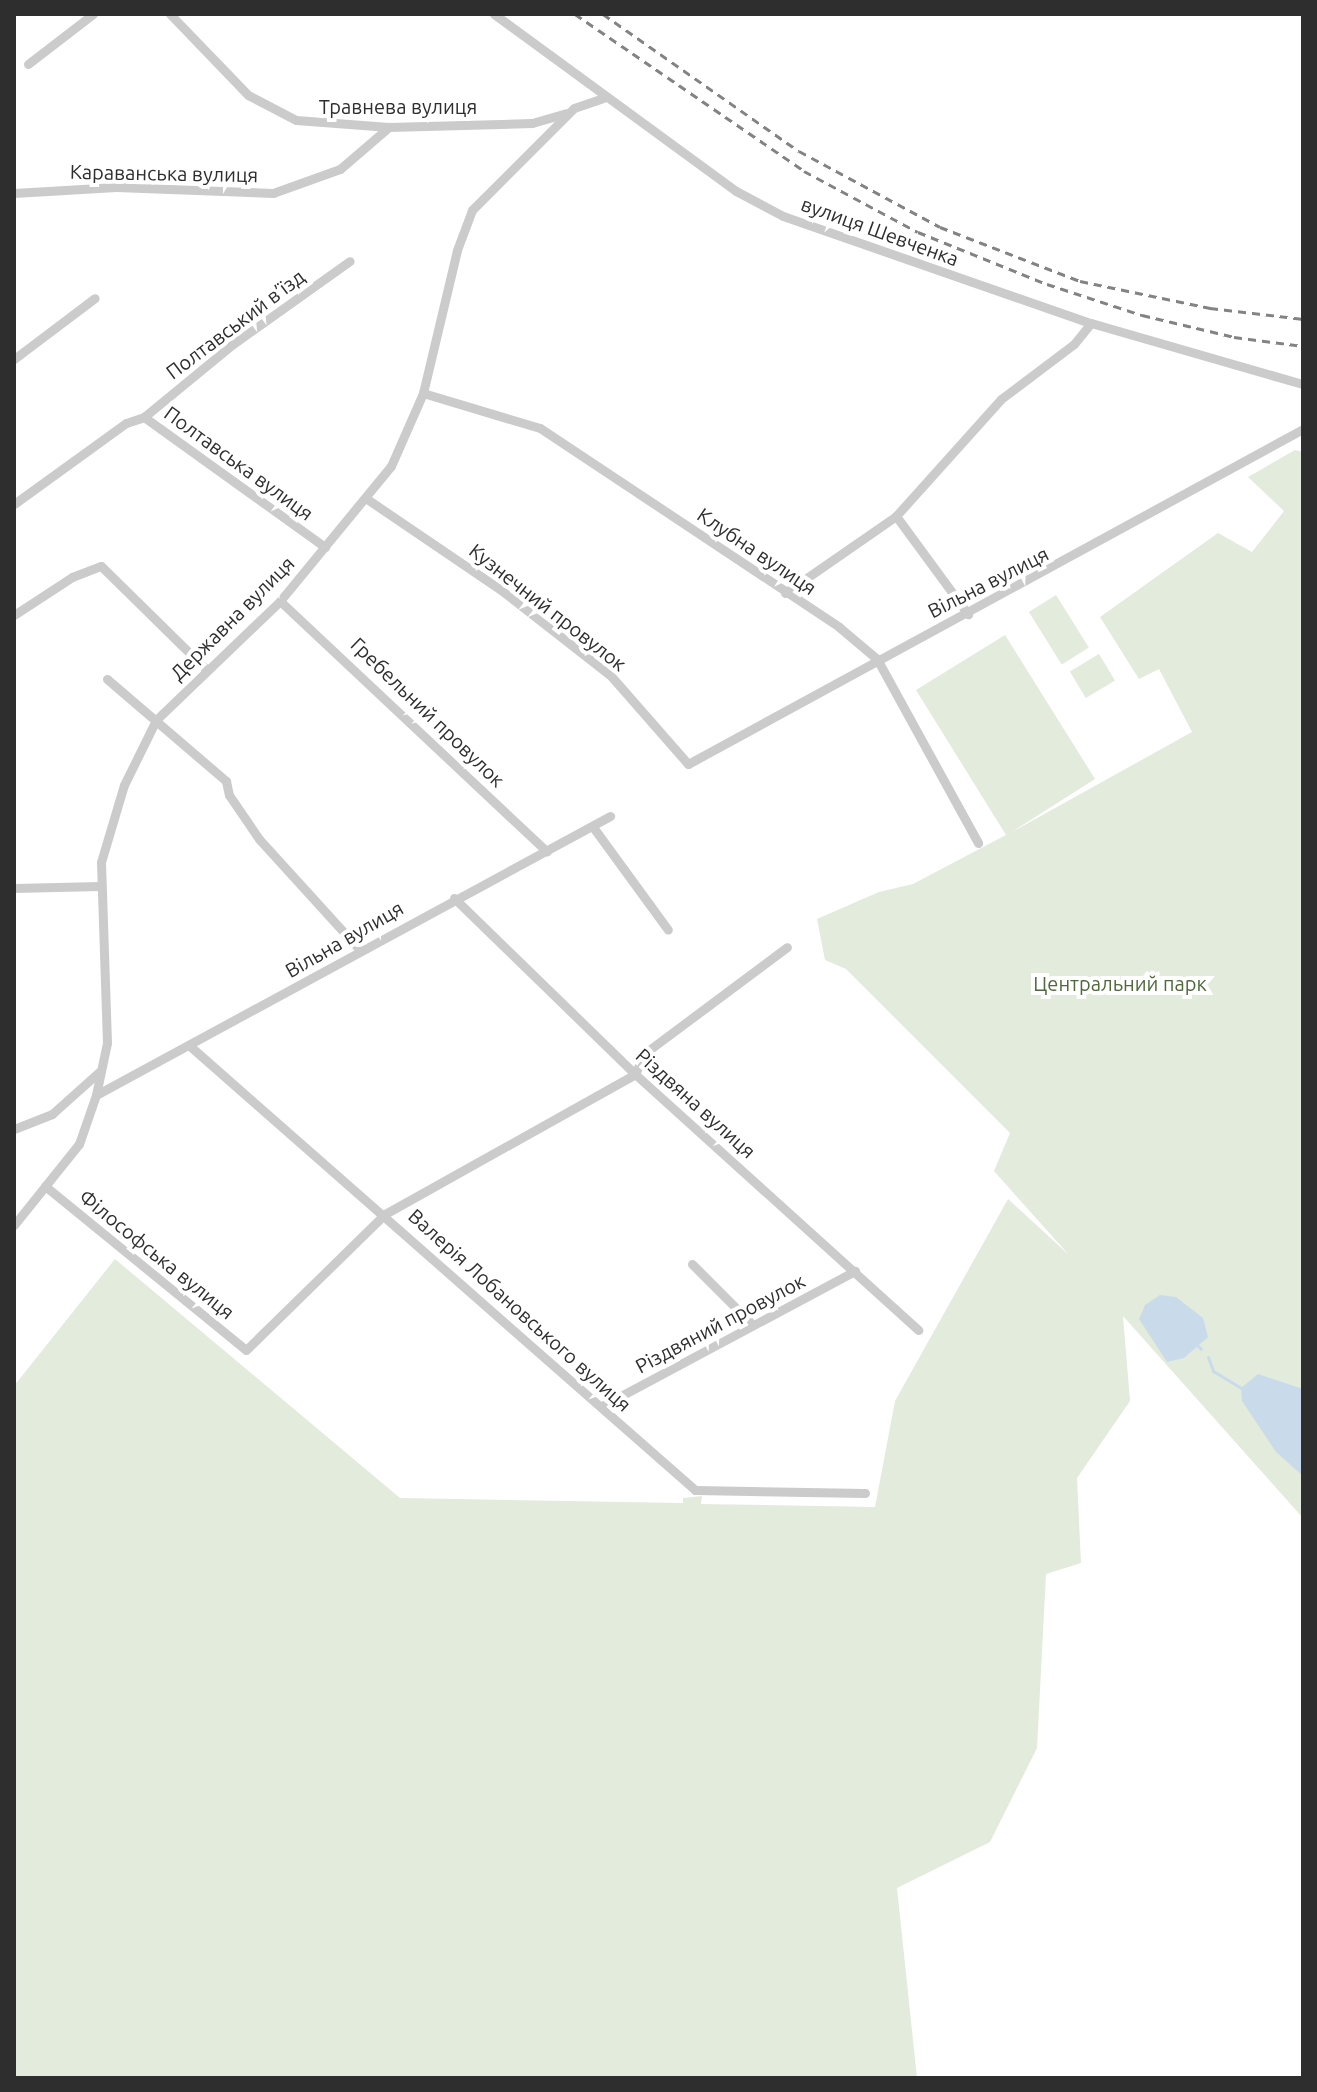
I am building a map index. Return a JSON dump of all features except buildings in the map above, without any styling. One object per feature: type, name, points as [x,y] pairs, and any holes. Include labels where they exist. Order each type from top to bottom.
[{"type":"street","points":[[28,64],[93,14]]},
{"type":"street","name":"Травнева вулиця","points":[[170,14],[248,95],[279,114],[314,124],[389,127],[532,123],[570,112]]},
{"type":"street","name":"вулиця Шевченка","points":[[494,14],[736,191],[783,216],[1091,323],[1303,384]]},
{"type":"street","name":"Державна вулиця","points":[[14,1225],[79,1144],[96,1095],[107,1043],[101,862],[124,785],[156,720],[280,601],[367,499],[391,466],[423,393],[457,250],[472,210],[570,112],[606,97]]},
{"type":"street","name":"Караванська вулиця","points":[[14,193],[116,187],[236,196],[273,193],[340,169],[389,127]]},
{"type":"street","name":"Полтавський в’їзд","points":[[144,417],[233,344],[350,261]]},
{"type":"street","points":[[14,359],[95,298]]},
{"type":"street","points":[[785,593],[896,516],[1001,399],[1074,344],[1091,323]]},
{"type":"street","name":"Клубна вулиця","points":[[423,393],[540,428],[785,593],[877,659],[978,843]]},
{"type":"street","name":"Полтавська вулиця","points":[[14,504],[126,423],[144,417],[325,547]]},
{"type":"street","name":"Вільна вулиця","points":[[688,764],[1303,429]]},
{"type":"street","name":"Кузнечний провулок","points":[[367,499],[501,590],[611,676],[688,764]]},
{"type":"street","points":[[896,516],[968,614]]},
{"type":"street","points":[[14,615],[72,577],[101,566],[207,670]]},
{"type":"street","name":"Гребельний провулок","points":[[280,601],[547,852]]},
{"type":"street","points":[[107,679],[226,781],[229,795],[259,839],[360,950]]},
{"type":"street","name":"Вільна вулиця","points":[[96,1095],[191,1047],[454,898],[547,852],[610,816]]},
{"type":"street","points":[[593,827],[668,930]]},
{"type":"street","points":[[14,888],[100,886]]},
{"type":"street","name":"Різдвяна вулиця","points":[[454,898],[635,1074],[918,1330]]},
{"type":"street","points":[[385,1214],[635,1074],[645,1053],[787,947]]},
{"type":"street","name":"Валерія Лобановського вулиця","points":[[191,1047],[385,1214],[695,1490],[865,1493]]},
{"type":"street","points":[[14,1129],[52,1114],[99,1072]]},
{"type":"street","name":"Філософська вулиця","points":[[45,1186],[246,1350],[385,1214]]},
{"type":"street","points":[[692,1264],[753,1325]]},
{"type":"street","name":"Різдвяний провулок","points":[[602,1406],[855,1271]]},
{"type":"green space","name":"Центральний парк","points":[[1295,450],[1303,452],[1303,1518],[1123,1316],[1130,1401],[1077,1478],[1081,1563],[1046,1574],[1037,1748],[990,1842],[897,1888],[917,2078],[14,2078],[14,1386],[115,1259],[400,1498],[683,1503],[683,1498],[702,1496],[701,1504],[875,1507],[895,1401],[1008,1199],[1069,1255],[994,1171],[1010,1133],[846,969],[825,960],[817,919],[879,892],[913,884],[1006,835],[916,690],[1005,635],[1095,779],[1010,833],[1192,732],[1159,669],[1139,679],[1100,617],[1218,533],[1252,552],[1284,511],[1248,477]]},
{"type":"green space","points":[[1056,595],[1089,648],[1062,665],[1029,612]]},
{"type":"green space","points":[[1099,654],[1115,681],[1086,698],[1070,672]]},
{"type":"water","points":[[1160,1295],[1176,1297],[1203,1318],[1208,1337],[1184,1358],[1167,1362],[1139,1319],[1145,1305]]},
{"type":"water","points":[[1258,1374],[1303,1389],[1303,1476],[1276,1452],[1242,1401],[1241,1388]]},
{"type":"waterway","points":[[1198,1346],[1201,1349]]},
{"type":"waterway","points":[[1208,1357],[1213,1371],[1241,1388]]},
{"type":"railway","points":[[575,14],[804,171],[918,232],[1047,284],[1142,315],[1234,337],[1303,346]]},
{"type":"railway","points":[[603,14],[799,151],[940,227],[1080,281],[1210,308],[1303,319]]}]
